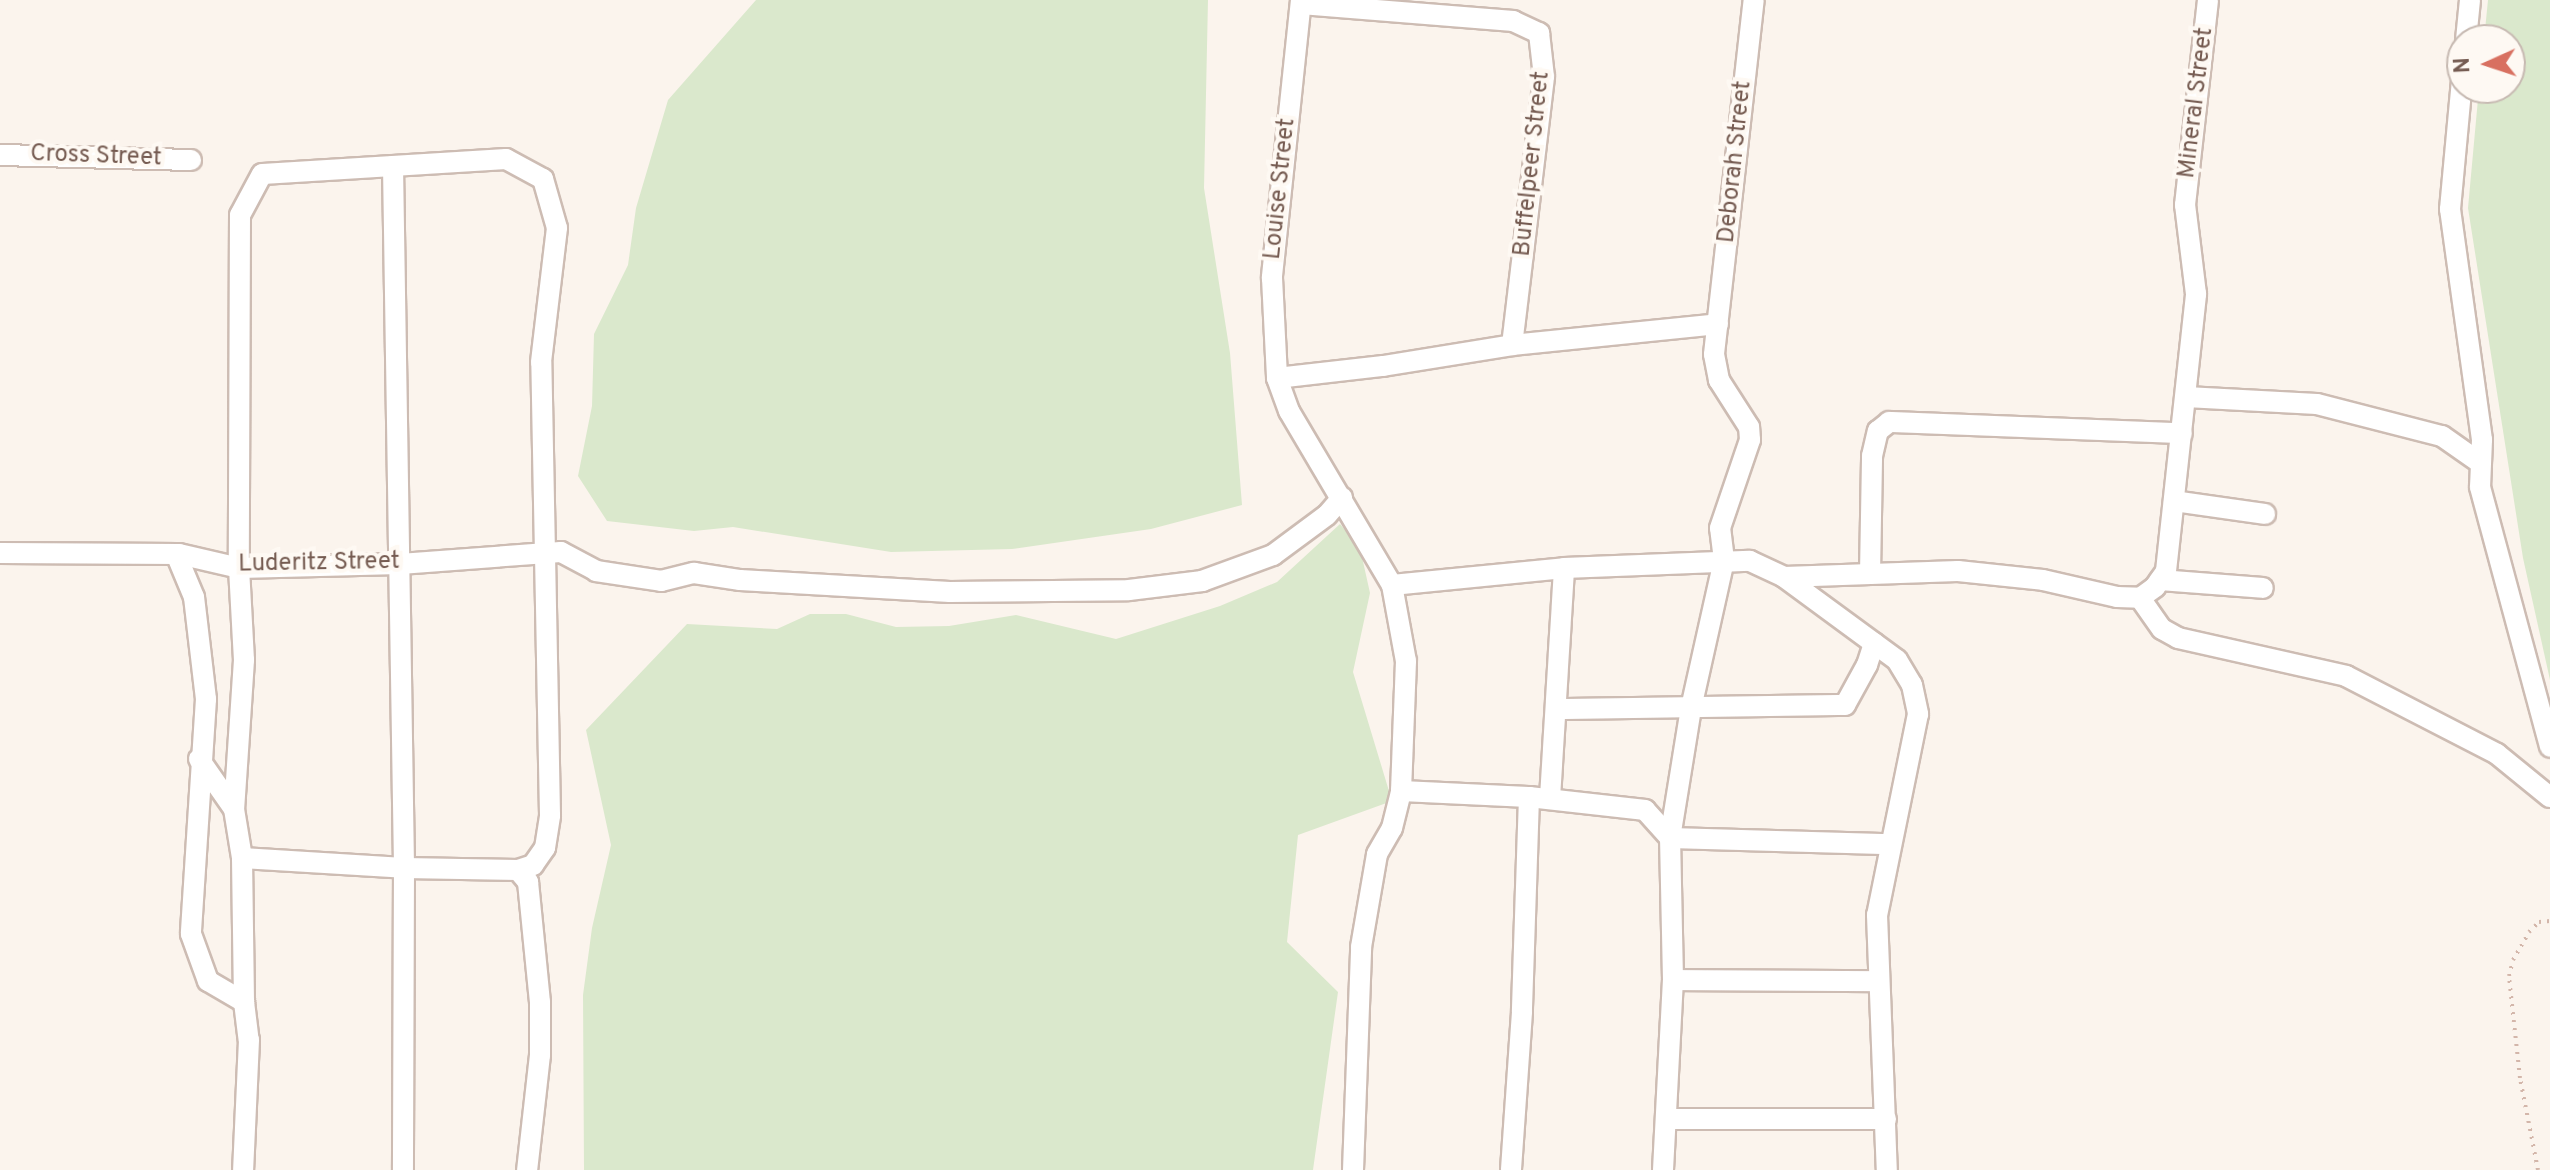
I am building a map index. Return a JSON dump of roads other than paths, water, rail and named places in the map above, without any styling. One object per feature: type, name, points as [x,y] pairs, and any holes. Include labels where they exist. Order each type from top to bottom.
[{"type":"street","name":"Deborah Street","points":[[1663,1170],[1673,980],[1670,838],[1691,708],[1724,560],[1720,528],[1750,440],[1749,427],[1719,380],[1714,354],[1754,0]]},
{"type":"street","name":"Mineral Street","points":[[2160,580],[2166,571],[2196,294],[2185,205],[2208,0]]},
{"type":"street","points":[[2468,24],[2470,0]]},
{"type":"street","name":"Buffelpeer Street","points":[[1301,2],[1513,21],[1539,33],[1544,77],[1512,345]]},
{"type":"street","name":"Louise Street","points":[[1301,2],[1272,278],[1277,378],[1289,411],[1392,585],[1406,661],[1401,791],[1392,828],[1377,854],[1361,947],[1353,1170]]},
{"type":"street","points":[[2460,104],[2451,189],[2453,227],[2482,440],[2480,487],[2550,747]]},
{"type":"street","name":"Cross Street","points":[[0,155],[191,160]]},
{"type":"street","points":[[242,858],[404,868],[518,870],[533,865],[545,848],[550,833],[542,554],[541,362],[557,228],[543,179],[506,159],[262,174],[240,215],[239,568],[244,660],[234,809],[242,858],[244,1002],[249,1040],[243,1170]]},
{"type":"street","points":[[393,166],[404,868],[403,1170]]},
{"type":"street","points":[[1277,378],[1383,366],[1512,345],[1718,324]]},
{"type":"street","points":[[2186,397],[2317,404],[2442,436],[2479,462]]},
{"type":"street","points":[[1870,574],[1872,456],[1878,431],[1889,422],[2182,433]]},
{"type":"street","name":"Luderitz Street","points":[[0,553],[176,554],[239,568],[400,564],[561,552],[596,571],[661,581],[694,573],[740,580],[950,592],[1129,590],[1202,581],[1273,555],[1327,515],[1342,498]]},
{"type":"street","points":[[2174,501],[2265,514]]},
{"type":"street","points":[[176,554],[194,597],[201,630],[206,699],[199,759],[191,934],[208,981],[244,1002]]},
{"type":"street","points":[[1392,585],[1564,568],[1750,561],[1784,577],[1897,660],[1912,685],[1918,714],[1877,915],[1887,1170]]},
{"type":"street","points":[[1550,798],[1558,709],[1564,568]]},
{"type":"street","points":[[1784,577],[1996,574],[2043,580],[2117,597],[2140,598],[2160,580],[2263,588]]},
{"type":"street","points":[[2140,598],[2162,629],[2178,638],[2346,676],[2497,754],[2550,797]]},
{"type":"street","points":[[1558,709],[1845,705],[1867,665],[1874,643]]},
{"type":"street","points":[[199,759],[234,809]]},
{"type":"street","points":[[1401,791],[1550,798],[1645,810],[1670,838],[1891,844]]},
{"type":"street","points":[[1511,1170],[1522,1012],[1529,797]]},
{"type":"street","points":[[518,870],[528,882],[540,1002],[540,1055],[527,1170]]},
{"type":"street","points":[[1673,980],[1879,981]]},
{"type":"street","points":[[1666,1119],[1886,1119]]}]
